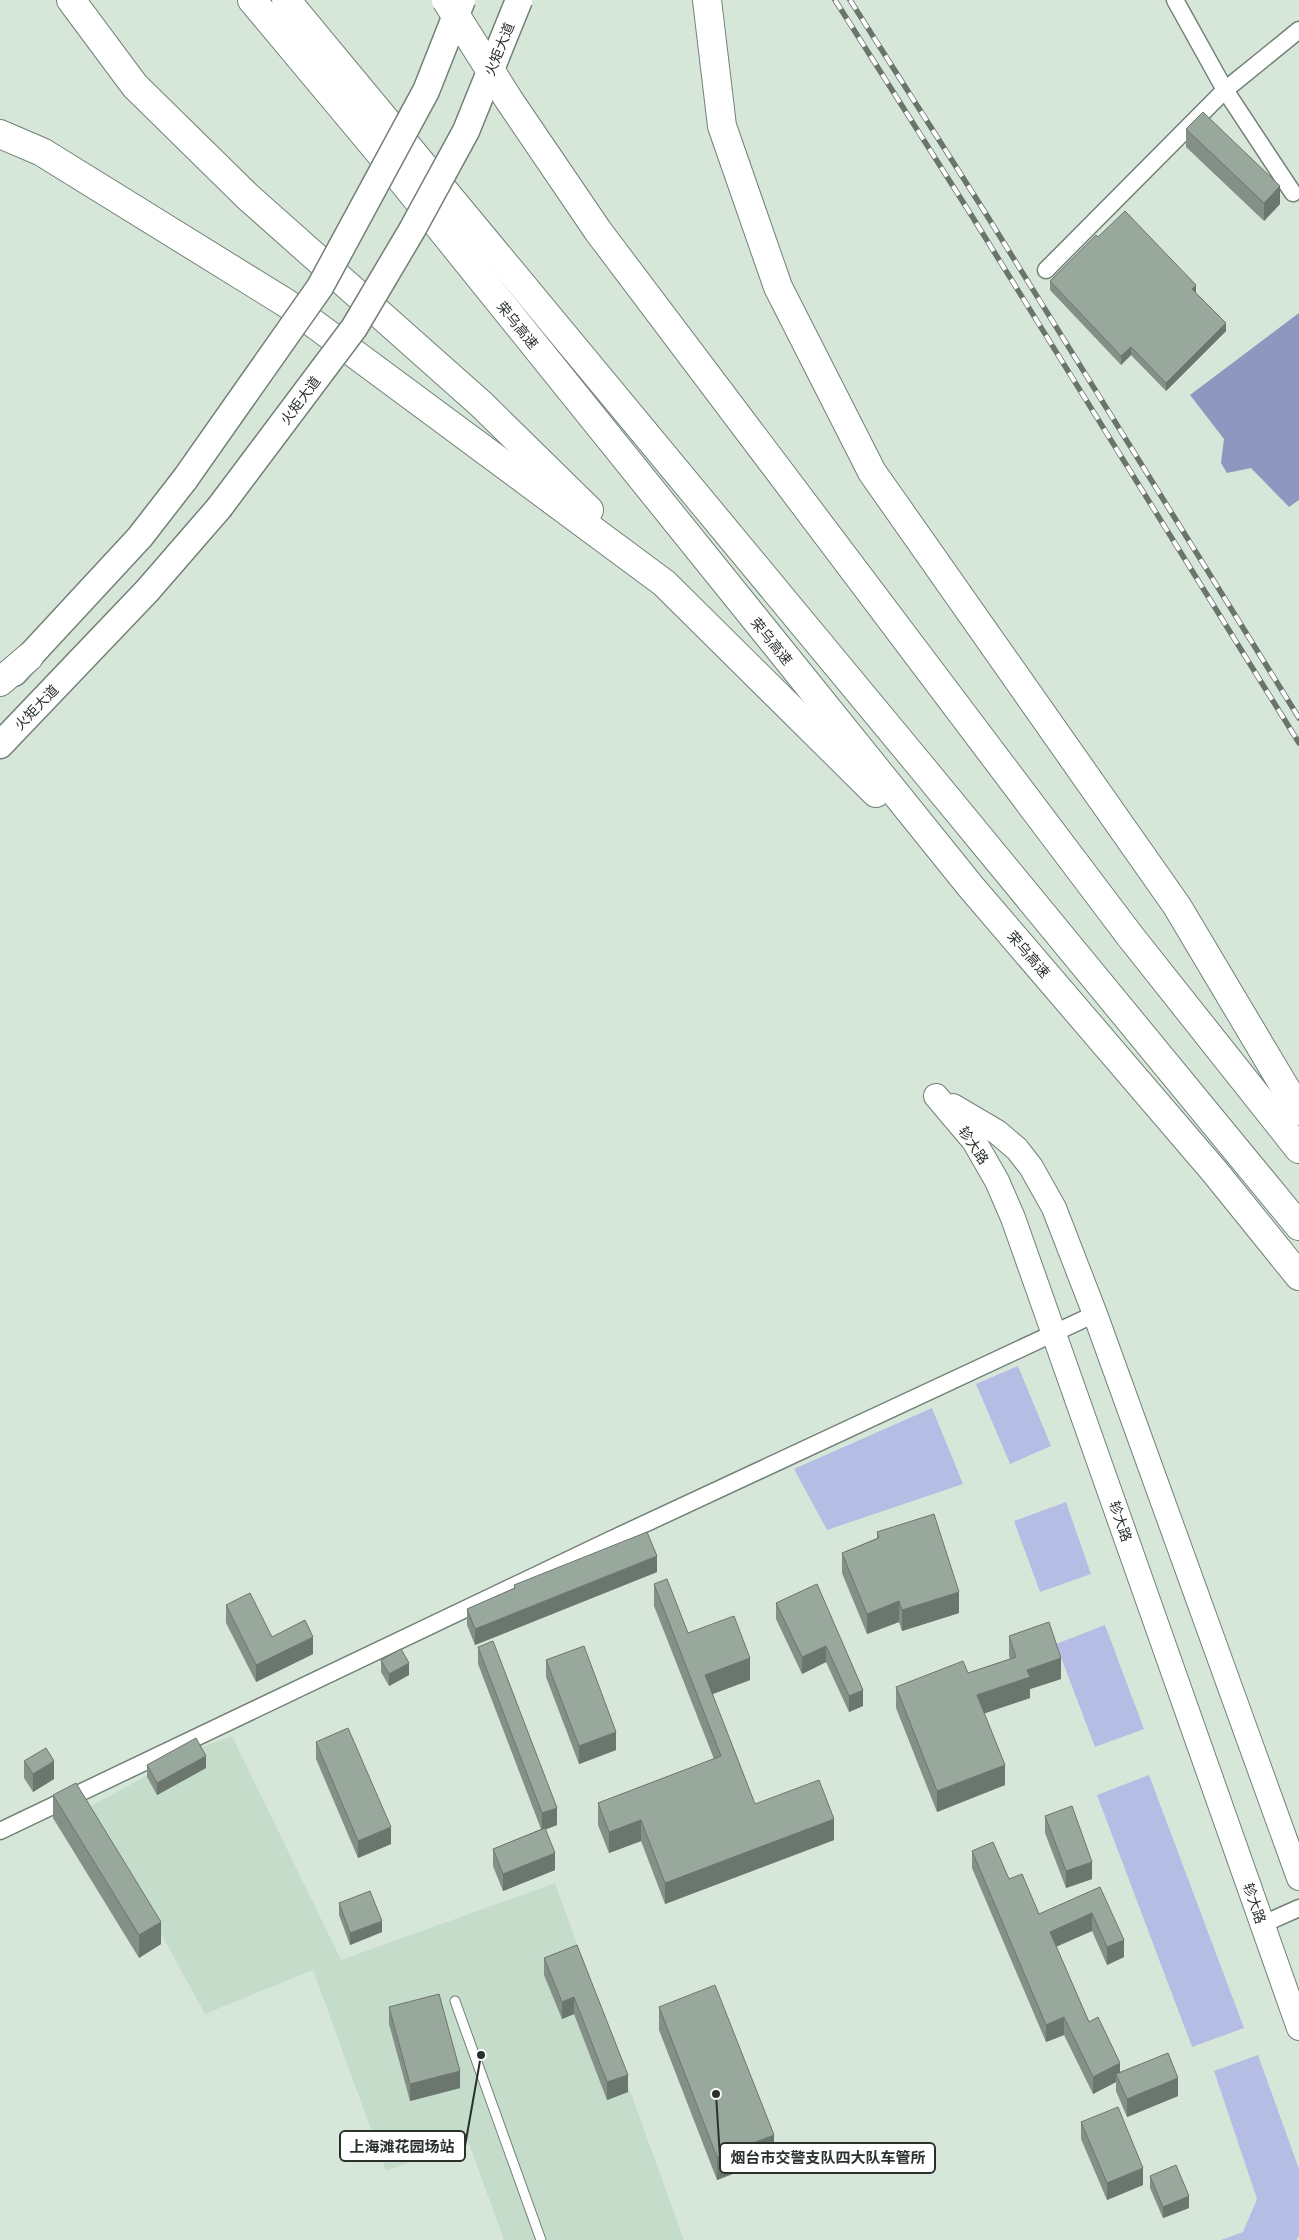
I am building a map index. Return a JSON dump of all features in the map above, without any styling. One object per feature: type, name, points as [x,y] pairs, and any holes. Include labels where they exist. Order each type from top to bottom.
[{"type":"highway","points":[[71,0],[136,86],[234,183],[481,404],[971,887]]},
{"type":"highway","name":"荣乌高速","points":[[252,0],[378,152],[971,887],[1215,1172],[1299,1276]]},
{"type":"highway","name":"荣乌高速","points":[[286,0],[937,785],[1299,1226]]},
{"type":"highway","points":[[446,0],[509,100],[598,231],[1130,936],[1299,1149]]},
{"type":"highway","points":[[707,0],[722,126],[778,287],[872,472],[1177,906],[1299,1111]]},
{"type":"highway","points":[[0,134],[42,152],[286,303],[664,583]]},
{"type":"highway","points":[[0,682],[29,657]]},
{"type":"main road","points":[[0,688],[140,537],[185,479],[320,287],[426,91],[462,0]]},
{"type":"main road","name":"火矩大道","points":[[0,745],[147,591],[219,508],[354,328],[466,131],[519,0]]},
{"type":"main road","name":"轸大路","points":[[1299,1878],[1095,1314],[1054,1208],[1031,1167],[1017,1149],[997,1132],[936,1096],[974,1141],[997,1181],[1013,1218],[1299,2028]]},
{"type":"street","points":[[1175,0],[1225,90],[1293,193]]},
{"type":"street","points":[[1046,270],[1225,90],[1299,30]]},
{"type":"street","points":[[0,1831],[601,1544],[1095,1314]]},
{"type":"street","points":[[1263,1924],[1299,1908]]},
{"type":"lane","points":[[455,2001],[541,2240]]},
{"type":"shaded area","points":[[1299,313],[1299,500],[1289,507],[1251,468],[1227,473],[1221,463],[1224,439],[1190,395]]},
{"type":"shaded area","points":[[1018,1366],[1051,1446],[1010,1464],[976,1384]]},
{"type":"shaded area","points":[[932,1408],[963,1484],[827,1530],[794,1469]]},
{"type":"shaded area","points":[[1066,1502],[1091,1574],[1040,1592],[1014,1521]]},
{"type":"shaded area","points":[[1105,1625],[1144,1729],[1095,1747],[1056,1644]]},
{"type":"shaded area","points":[[232,1736],[341,1960],[555,1883],[684,2240],[504,2240],[468,2141],[386,2171],[313,1970],[205,2014],[91,1806],[196,1749]]},
{"type":"shaded area","points":[[1149,1775],[1244,2028],[1192,2047],[1097,1795]]},
{"type":"shaded area","points":[[1258,2055],[1299,2169],[1299,2236],[1296,2240],[1221,2240],[1243,2232],[1257,2199],[1214,2071]]},
{"type":"building","points":[[1203,112],[1280,186],[1264,203],[1186,129]]},
{"type":"building","points":[[1125,211],[1196,285],[1192,289],[1226,323],[1166,383],[1131,347],[1121,356],[1050,281],[1096,235],[1098,237]]},
{"type":"building","points":[[934,1514],[959,1592],[902,1610],[899,1601],[867,1614],[842,1553],[879,1538],[877,1532]]},
{"type":"building","points":[[647,1532],[657,1556],[475,1629],[467,1609],[515,1588],[514,1585]]},
{"type":"building","points":[[667,1579],[688,1633],[734,1616],[750,1658],[705,1675],[755,1804],[819,1780],[834,1819],[665,1883],[641,1820],[609,1832],[598,1803],[721,1756],[654,1584]]},
{"type":"building","points":[[817,1584],[863,1690],[849,1696],[826,1646],[802,1657],[776,1603]]},
{"type":"building","points":[[250,1593],[272,1637],[305,1620],[313,1637],[256,1665],[226,1605]]},
{"type":"building","points":[[1049,1622],[1061,1658],[1027,1670],[1030,1677],[977,1695],[1005,1765],[937,1791],[896,1687],[963,1661],[968,1673],[1016,1657],[1009,1636]]},
{"type":"building","points":[[493,1641],[557,1808],[542,1813],[478,1647]]},
{"type":"building","points":[[584,1646],[616,1732],[579,1746],[546,1660]]},
{"type":"building","points":[[401,1649],[409,1663],[389,1674],[381,1660]]},
{"type":"building","points":[[348,1728],[391,1827],[358,1841],[316,1742]]},
{"type":"building","points":[[196,1738],[206,1756],[157,1783],[147,1765]]},
{"type":"building","points":[[46,1748],[54,1761],[33,1774],[24,1761]]},
{"type":"building","points":[[76,1783],[161,1922],[139,1935],[53,1795]]},
{"type":"building","points":[[1072,1806],[1092,1862],[1066,1871],[1045,1816]]},
{"type":"building","points":[[545,1828],[555,1853],[503,1874],[493,1849]]},
{"type":"building","points":[[993,1842],[1009,1879],[1022,1874],[1039,1914],[1100,1887],[1124,1940],[1107,1947],[1092,1913],[1050,1932],[1089,2022],[1098,2017],[1120,2063],[1093,2077],[1064,2017],[1046,2025],[972,1851]]},
{"type":"building","points":[[370,1891],[382,1921],[350,1933],[339,1903]]},
{"type":"building","points":[[577,1945],[628,2075],[607,2082],[574,1997],[562,2002],[544,1958]]},
{"type":"building","points":[[715,1985],[774,2135],[717,2157],[659,2007]]},
{"type":"building","points":[[439,1994],[460,2071],[410,2084],[389,2007]]},
{"type":"building","points":[[1168,2053],[1178,2078],[1127,2099],[1116,2074]]},
{"type":"building","points":[[1118,2107],[1143,2168],[1107,2183],[1081,2122]]},
{"type":"building","points":[[1176,2165],[1189,2196],[1163,2207],[1150,2176]]},
{"type":"railway","points":[[835,0],[970,213],[1299,743]]},
{"type":"railway","points":[[850,0],[981,206],[1299,718]]},
{"type":"place","name":"上海滩花园场站","points":[[481,2055]]},
{"type":"place","name":"烟台市交警支队四大队车管所","points":[[716,2094]]}]
